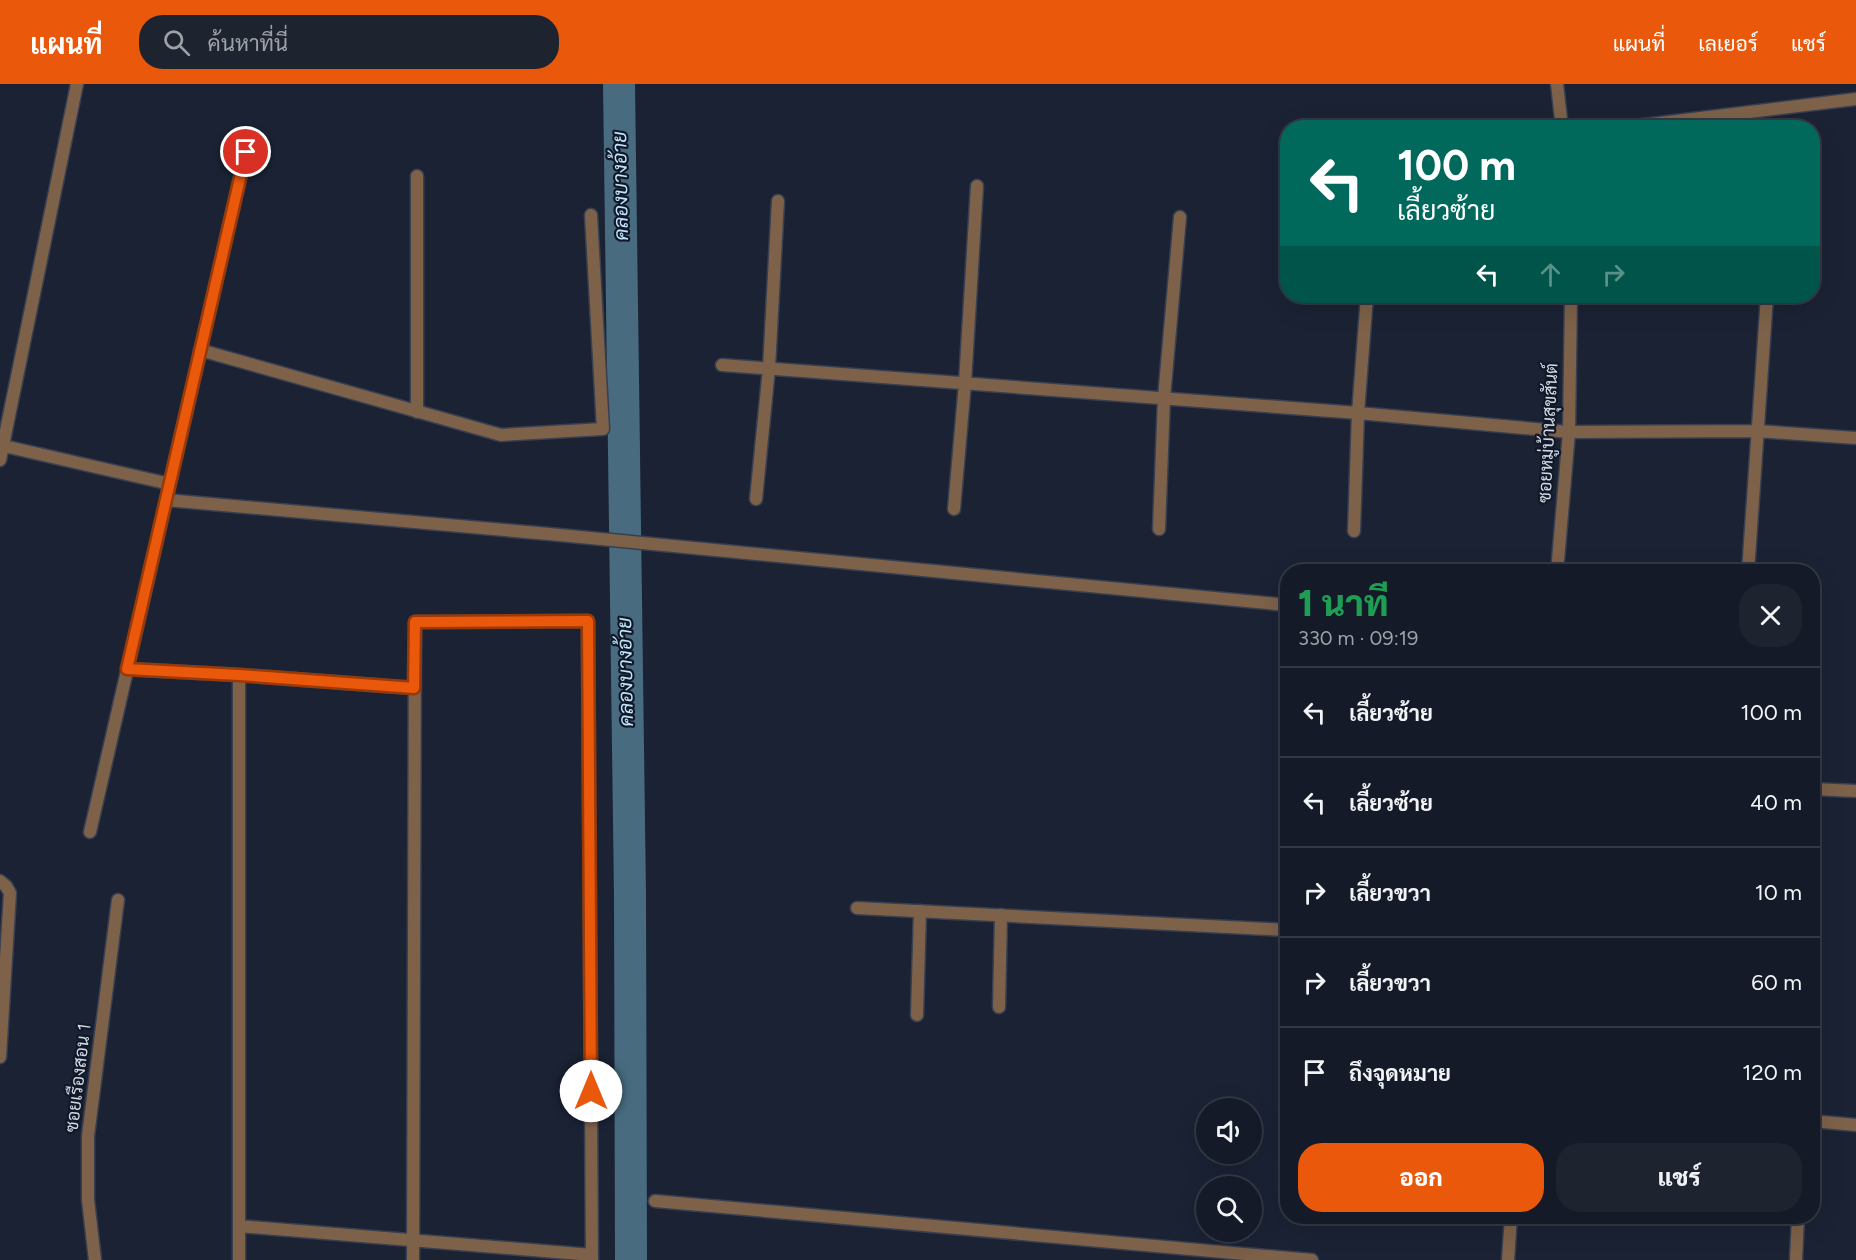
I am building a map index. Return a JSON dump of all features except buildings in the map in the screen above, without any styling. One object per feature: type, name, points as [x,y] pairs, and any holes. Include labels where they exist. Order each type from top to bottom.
[{"type":"street","points":[[0,460],[77,84]]},
{"type":"street","points":[[1557,84],[1561,120]]},
{"type":"street","points":[[1684,120],[1856,99]]},
{"type":"street","points":[[90,832],[246,152]]},
{"type":"street","points":[[417,176],[417,412]]},
{"type":"street","points":[[954,509],[965,383],[977,186]]},
{"type":"street","points":[[756,499],[769,368],[778,201]]},
{"type":"street","points":[[200,350],[501,435],[603,429],[591,215]]},
{"type":"street","points":[[1159,529],[1164,398],[1180,217]]},
{"type":"street","points":[[1354,531],[1358,413],[1366,303]]},
{"type":"street","name":"ซอยหมู่บ้านสุขสันต์","points":[[1558,564],[1569,432],[1571,303]]},
{"type":"street","points":[[1749,564],[1766,303]]},
{"type":"street","points":[[723,364],[1358,413],[1569,432],[1757,431],[1856,438]]},
{"type":"street","points":[[3,446],[170,484]]},
{"type":"street","points":[[166,500],[561,535],[1280,604]]},
{"type":"street","points":[[239,1226],[413,1240],[592,1258],[588,621],[415,622],[413,1240],[412,1260]]},
{"type":"street","points":[[127,669],[414,688]]},
{"type":"street","points":[[239,675],[239,1260]]},
{"type":"street","points":[[1820,789],[1856,791]]},
{"type":"street","points":[[0,881],[10,893],[0,1057]]},
{"type":"street","name":"ซอยเรืองสอน 1","points":[[95,1260],[88,1200],[88,1136],[118,900]]},
{"type":"street","points":[[857,908],[1280,930]]},
{"type":"street","points":[[917,1015],[920,911]]},
{"type":"street","points":[[999,1007],[1001,915]]},
{"type":"street","points":[[1820,1122],[1856,1125]]},
{"type":"street","points":[[656,1201],[1312,1260]]},
{"type":"street","points":[[1508,1260],[1510,1224]]},
{"type":"street","points":[[1796,1260],[1798,1224]]},
{"type":"waterway","name":"คลองบางอ้าย","points":[[619,84],[630,895],[631,1260]]},
{"type":"route","points":[[246,152],[127,669],[414,688],[415,622],[588,621],[591,1091]]}]
